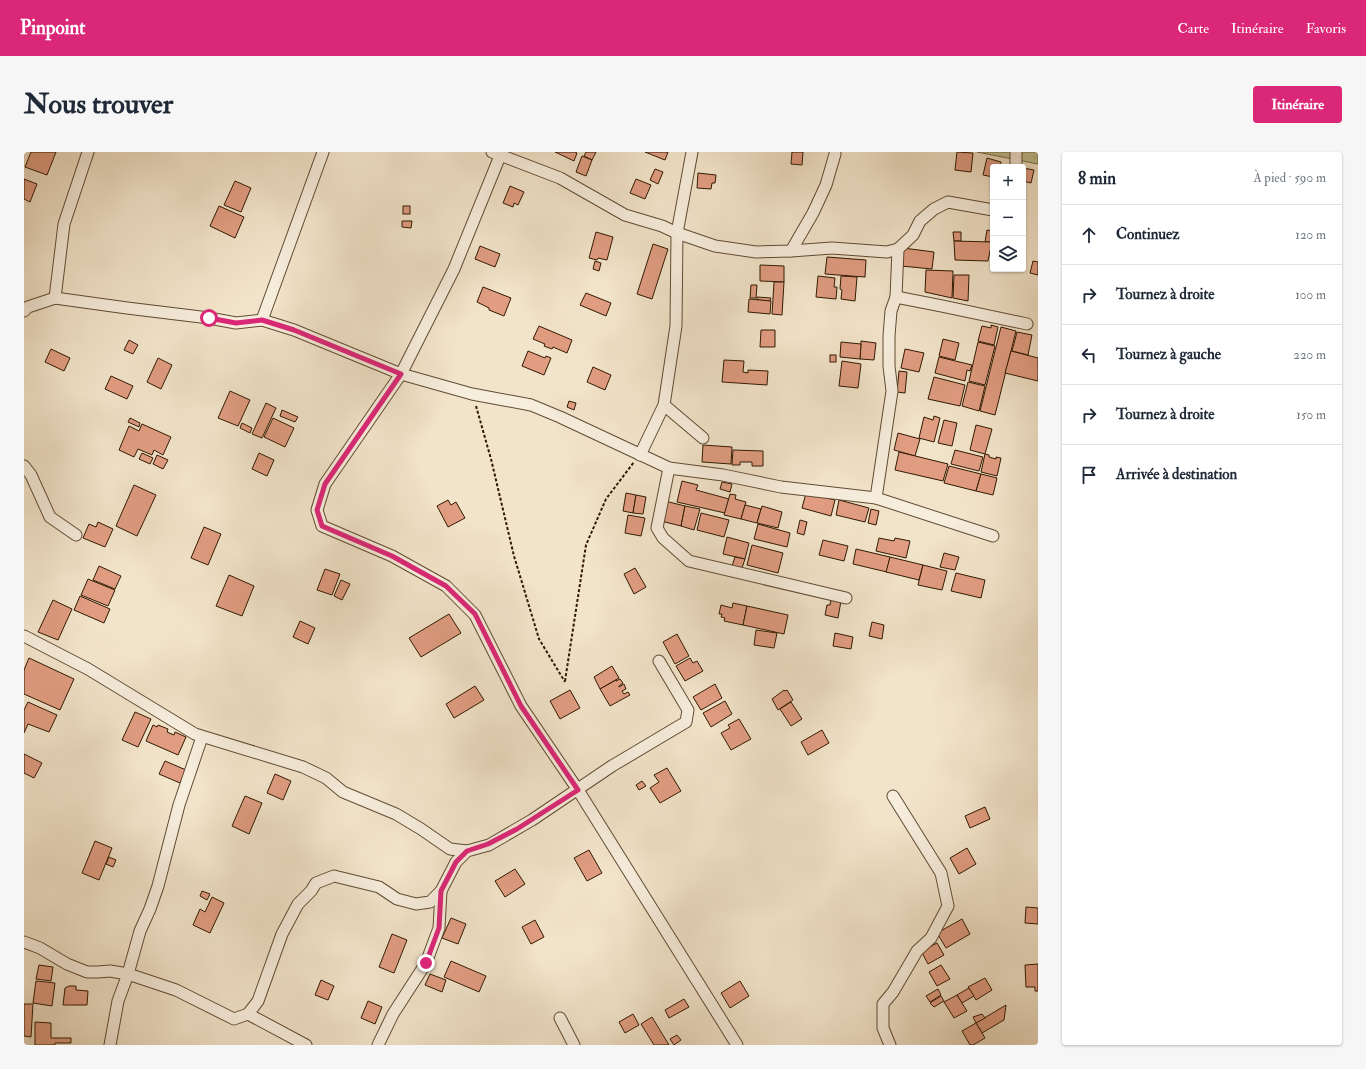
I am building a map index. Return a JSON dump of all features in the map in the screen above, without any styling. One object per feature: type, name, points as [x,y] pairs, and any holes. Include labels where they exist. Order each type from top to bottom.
[{"type":"street","points":[[55,298],[64,224],[88,152]]},
{"type":"street","points":[[262,320],[323,152]]},
{"type":"street","points":[[640,455],[664,405],[676,326],[677,233],[692,152]]},
{"type":"street","points":[[1016,152],[1016,164]]},
{"type":"street","points":[[737,1045],[578,790],[521,706],[475,614],[446,586],[392,556],[322,526],[317,510],[325,484],[401,374],[454,269],[496,154],[560,178],[625,215],[662,226],[677,233],[715,246],[734,250],[756,252],[832,248],[887,252],[898,249],[913,235],[920,221],[934,209],[948,202],[990,209]]},
{"type":"street","points":[[791,251],[813,213],[826,185],[835,154]]},
{"type":"street","points":[[876,498],[892,391],[889,366],[889,336],[891,311],[896,297],[898,249]]},
{"type":"street","points":[[896,297],[1027,324]]},
{"type":"street","points":[[25,307],[55,298],[209,318],[236,323],[262,320],[294,330],[401,374],[472,394],[531,405],[669,468],[723,475],[781,487],[876,498],[993,536]]},
{"type":"street","points":[[664,405],[703,438]]},
{"type":"street","points":[[24,466],[31,475],[50,516],[76,535]]},
{"type":"street","points":[[669,468],[657,528],[663,538],[689,561],[846,598]]},
{"type":"street","points":[[24,636],[88,669],[202,737],[303,768],[326,778],[343,792],[396,814],[450,849],[467,851],[488,844],[512,832],[578,790],[612,766],[686,722],[688,710],[659,660]]},
{"type":"street","points":[[110,1045],[118,1001],[128,974],[140,931],[158,886],[179,805],[202,737]]},
{"type":"street","points":[[890,1045],[883,1028],[883,1004],[893,992],[917,951],[931,938],[948,906],[941,873],[893,796]]},
{"type":"street","points":[[24,942],[40,948],[67,964],[87,972],[110,971],[128,974],[176,990],[234,1019],[248,1014],[258,1001],[282,934],[298,904],[311,891],[316,883],[334,876],[379,887],[397,899],[416,904],[430,902],[441,891],[456,862],[467,851]]},
{"type":"street","points":[[378,1045],[393,1014],[426,963],[439,928],[441,891]]},
{"type":"street","points":[[248,1014],[306,1045]]},
{"type":"street","points":[[560,1018],[574,1045]]},
{"type":"path","points":[[472,394],[491,459],[514,556],[539,639],[565,682],[586,544],[606,499],[640,455]]},
{"type":"green space","points":[[977,152],[1038,152],[1038,164]]},
{"type":"building","points":[[31,152],[56,152],[47,175],[25,167]]},
{"type":"building","points":[[555,152],[575,152],[577,153],[574,161]]},
{"type":"building","points":[[586,152],[596,152],[592,160],[584,156]]},
{"type":"building","points":[[645,152],[668,152],[665,160]]},
{"type":"building","points":[[792,152],[803,152],[802,165],[791,164]]},
{"type":"building","points":[[957,152],[973,153],[971,172],[955,170]]},
{"type":"building","points":[[582,156],[592,160],[586,176],[576,172]]},
{"type":"building","points":[[987,158],[1001,162],[1001,164],[990,164],[990,176],[983,175]]},
{"type":"building","points":[[655,169],[663,172],[658,184],[650,180]]},
{"type":"building","points":[[1026,169],[1034,170],[1031,183],[1026,182]]},
{"type":"building","points":[[698,173],[716,175],[715,183],[712,183],[711,189],[697,188]]},
{"type":"building","points":[[24,179],[37,184],[30,202],[24,199]]},
{"type":"building","points":[[636,179],[651,185],[645,199],[630,193]]},
{"type":"building","points":[[235,181],[251,188],[241,212],[224,205]]},
{"type":"building","points":[[510,186],[524,192],[518,205],[514,203],[513,207],[503,203]]},
{"type":"building","points":[[219,206],[244,217],[235,238],[210,226]]},
{"type":"building","points":[[403,206],[410,206],[410,214],[403,214]]},
{"type":"building","points":[[402,221],[412,221],[411,228],[402,227]]},
{"type":"building","points":[[987,230],[990,230],[990,242],[985,242]]},
{"type":"building","points":[[596,232],[613,237],[607,260],[589,258]]},
{"type":"building","points":[[953,232],[961,232],[961,241],[954,241]]},
{"type":"building","points":[[954,241],[990,242],[988,261],[955,260]]},
{"type":"building","points":[[653,244],[668,249],[652,299],[637,294]]},
{"type":"building","points":[[480,246],[500,254],[495,267],[475,259]]},
{"type":"building","points":[[903,248],[934,252],[932,269],[901,266]]},
{"type":"building","points":[[827,257],[866,260],[865,277],[825,274]]},
{"type":"building","points":[[595,261],[601,263],[599,271],[593,269]]},
{"type":"building","points":[[1033,261],[1038,262],[1038,275],[1030,273]]},
{"type":"building","points":[[760,265],[784,266],[784,282],[760,281]]},
{"type":"building","points":[[926,270],[953,271],[952,298],[925,292]]},
{"type":"building","points":[[954,275],[969,275],[968,301],[953,298]]},
{"type":"building","points":[[818,276],[835,278],[834,287],[837,287],[836,299],[816,297]]},
{"type":"building","points":[[841,276],[857,277],[855,301],[841,299]]},
{"type":"building","points":[[774,282],[784,282],[782,315],[772,314]]},
{"type":"building","points":[[751,285],[757,285],[756,298],[750,298]]},
{"type":"building","points":[[483,287],[511,298],[504,316],[489,310],[489,308],[477,302]]},
{"type":"building","points":[[586,293],[611,303],[606,316],[580,305]]},
{"type":"building","points":[[757,297],[771,298],[770,301],[757,300]]},
{"type":"building","points":[[749,299],[771,301],[770,314],[748,312]]},
{"type":"building","points":[[991,325],[998,327],[994,345],[978,341],[982,326],[991,328]]},
{"type":"building","points":[[539,326],[572,340],[567,353],[553,347],[552,349],[544,346],[545,344],[533,339]]},
{"type":"building","points":[[1001,327],[1016,331],[995,415],[980,411]]},
{"type":"building","points":[[761,330],[775,330],[775,347],[760,347]]},
{"type":"building","points":[[1017,332],[1032,335],[1028,355],[1012,351]]},
{"type":"building","points":[[943,339],[959,343],[955,360],[939,356]]},
{"type":"building","points":[[129,340],[138,345],[133,354],[124,350]]},
{"type":"building","points":[[861,341],[876,343],[874,360],[860,359]]},
{"type":"building","points":[[841,342],[861,344],[860,359],[840,357]]},
{"type":"building","points":[[978,342],[995,346],[985,385],[969,381]]},
{"type":"building","points":[[51,349],[70,358],[64,371],[45,362]]},
{"type":"building","points":[[905,349],[924,353],[919,372],[901,368]]},
{"type":"building","points":[[528,351],[545,358],[546,356],[551,358],[544,375],[522,366]]},
{"type":"building","points":[[1011,351],[1038,358],[1038,381],[1005,373]]},
{"type":"building","points":[[830,355],[836,355],[836,362],[830,362]]},
{"type":"building","points":[[939,357],[972,365],[970,371],[967,370],[965,381],[935,373]]},
{"type":"building","points":[[158,358],[172,365],[161,389],[147,382]]},
{"type":"building","points":[[724,360],[744,361],[743,372],[748,373],[748,370],[768,371],[767,385],[722,382]]},
{"type":"building","points":[[842,361],[861,364],[858,388],[839,386]]},
{"type":"building","points":[[593,367],[611,375],[605,390],[587,382]]},
{"type":"building","points":[[899,371],[907,372],[905,393],[897,392]]},
{"type":"building","points":[[111,376],[133,386],[127,399],[105,389]]},
{"type":"building","points":[[934,377],[965,385],[960,406],[928,399]]},
{"type":"building","points":[[968,382],[985,386],[979,411],[962,406]]},
{"type":"building","points":[[230,391],[250,400],[238,426],[218,418]]},
{"type":"building","points":[[569,401],[576,403],[574,410],[567,407]]},
{"type":"building","points":[[266,403],[276,408],[262,438],[252,434]]},
{"type":"building","points":[[282,410],[298,417],[295,422],[280,416]]},
{"type":"building","points":[[934,416],[940,418],[934,442],[919,438],[924,417],[933,420]]},
{"type":"building","points":[[130,418],[140,423],[139,427],[128,422]]},
{"type":"building","points":[[273,418],[294,428],[285,447],[264,437]]},
{"type":"building","points":[[944,420],[957,423],[952,446],[938,443]]},
{"type":"building","points":[[242,423],[252,428],[250,433],[240,428]]},
{"type":"building","points":[[142,424],[171,437],[163,455],[154,450],[152,455],[138,449],[134,457],[119,450],[129,426],[139,431]]},
{"type":"building","points":[[976,425],[992,429],[985,454],[970,450]]},
{"type":"building","points":[[898,433],[920,439],[915,456],[894,450]]},
{"type":"building","points":[[703,445],[732,447],[731,464],[702,462]]},
{"type":"building","points":[[733,450],[763,451],[763,466],[752,466],[752,462],[740,462],[740,465],[732,465]]},
{"type":"building","points":[[955,450],[983,457],[979,471],[951,464]]},
{"type":"building","points":[[899,452],[948,464],[943,481],[895,470]]},
{"type":"building","points":[[142,453],[153,458],[150,464],[139,459]]},
{"type":"building","points":[[259,453],[274,460],[267,476],[252,469]]},
{"type":"building","points":[[985,454],[996,459],[996,457],[1001,458],[997,476],[981,472]]},
{"type":"building","points":[[157,455],[168,460],[163,469],[153,464]]},
{"type":"building","points":[[949,466],[981,474],[976,491],[944,483]]},
{"type":"building","points":[[981,474],[997,478],[993,495],[976,491]]},
{"type":"building","points":[[682,481],[698,485],[696,490],[729,499],[725,513],[677,502]]},
{"type":"building","points":[[722,482],[732,484],[730,492],[720,489]]},
{"type":"building","points":[[134,485],[156,495],[137,536],[116,526]]},
{"type":"building","points":[[626,493],[636,495],[633,513],[623,511]]},
{"type":"building","points":[[806,493],[835,500],[831,516],[802,508]]},
{"type":"building","points":[[730,494],[736,495],[735,499],[746,502],[741,519],[724,515]]},
{"type":"building","points":[[636,495],[646,497],[643,514],[633,513]]},
{"type":"building","points":[[448,500],[451,505],[456,502],[465,518],[448,527],[437,506]]},
{"type":"building","points":[[839,500],[869,508],[865,522],[836,515]]},
{"type":"building","points":[[665,501],[685,506],[681,526],[661,521]]},
{"type":"building","points":[[745,505],[761,509],[757,523],[741,519]]},
{"type":"building","points":[[685,506],[700,509],[694,530],[681,526]]},
{"type":"building","points":[[762,506],[782,512],[778,528],[757,523]]},
{"type":"building","points":[[871,509],[879,511],[876,525],[868,523]]},
{"type":"building","points":[[701,513],[729,520],[724,537],[697,530]]},
{"type":"building","points":[[628,515],[645,518],[641,536],[625,533]]},
{"type":"building","points":[[800,520],[807,522],[804,535],[797,533]]},
{"type":"building","points":[[98,522],[113,529],[105,547],[83,538],[89,524],[96,527]]},
{"type":"building","points":[[758,524],[790,533],[787,547],[754,539]]},
{"type":"building","points":[[204,527],[221,534],[208,565],[191,558]]},
{"type":"building","points":[[727,537],[749,543],[745,559],[723,554]]},
{"type":"building","points":[[879,538],[894,541],[895,538],[910,541],[906,558],[876,551]]},
{"type":"building","points":[[823,540],[848,546],[844,561],[819,555]]},
{"type":"building","points":[[752,545],[783,553],[778,573],[747,565]]},
{"type":"building","points":[[856,549],[890,557],[887,572],[853,564]]},
{"type":"building","points":[[944,553],[959,557],[955,570],[940,567]]},
{"type":"building","points":[[735,557],[745,559],[742,568],[732,566]]},
{"type":"building","points":[[890,557],[923,565],[919,580],[886,572]]},
{"type":"building","points":[[923,565],[947,571],[942,590],[918,585]]},
{"type":"building","points":[[99,566],[121,576],[115,589],[93,580]]},
{"type":"building","points":[[635,568],[646,587],[634,594],[624,574]]},
{"type":"building","points":[[325,569],[340,574],[332,595],[317,590]]},
{"type":"building","points":[[956,573],[985,580],[981,598],[951,591]]},
{"type":"building","points":[[229,575],[254,586],[242,616],[216,606]]},
{"type":"building","points":[[88,579],[115,590],[108,606],[81,595]]},
{"type":"building","points":[[341,580],[350,584],[342,600],[334,596]]},
{"type":"building","points":[[80,596],[110,609],[104,623],[74,610]]},
{"type":"building","points":[[831,599],[841,601],[838,618],[825,615],[827,605],[830,605]]},
{"type":"building","points":[[53,600],[72,609],[58,640],[38,632]]},
{"type":"building","points":[[733,603],[747,606],[743,625],[724,621],[725,618],[721,617],[722,614],[719,614],[721,605],[732,608]]},
{"type":"building","points":[[747,606],[788,615],[784,634],[743,625]]},
{"type":"building","points":[[449,614],[461,633],[421,657],[409,638]]},
{"type":"building","points":[[300,621],[315,628],[308,644],[293,637]]},
{"type":"building","points":[[872,622],[884,625],[882,639],[869,636]]},
{"type":"building","points":[[756,630],[777,633],[774,648],[754,645]]},
{"type":"building","points":[[835,633],[853,637],[851,649],[833,646]]},
{"type":"building","points":[[677,634],[689,656],[675,664],[663,642]]},
{"type":"building","points":[[29,658],[74,679],[60,710],[24,694],[24,670]]},
{"type":"building","points":[[690,658],[693,663],[697,661],[703,671],[685,681],[676,666]]},
{"type":"building","points":[[612,666],[619,678],[600,689],[594,677]]},
{"type":"building","points":[[620,679],[623,683],[619,687],[624,684],[626,689],[622,691],[624,694],[628,692],[630,695],[610,706],[600,689]]},
{"type":"building","points":[[715,684],[722,698],[701,710],[693,697]]},
{"type":"building","points":[[475,686],[484,700],[454,718],[446,704]]},
{"type":"building","points":[[570,690],[580,708],[560,719],[550,701]]},
{"type":"building","points":[[784,690],[787,690],[793,700],[778,710],[772,699]]},
{"type":"building","points":[[725,701],[732,714],[711,727],[703,713]]},
{"type":"building","points":[[28,702],[57,715],[49,732],[28,724],[24,733],[24,710]]},
{"type":"building","points":[[791,702],[802,719],[791,726],[780,709]]},
{"type":"building","points":[[135,712],[151,719],[138,747],[122,740]]},
{"type":"building","points":[[739,719],[751,739],[731,750],[721,733],[730,728],[728,725]]},
{"type":"building","points":[[153,725],[157,727],[158,725],[168,729],[167,732],[174,735],[175,732],[186,737],[178,755],[146,741]]},
{"type":"building","points":[[822,730],[829,743],[808,755],[801,742]]},
{"type":"building","points":[[24,754],[42,763],[34,778],[24,773]]},
{"type":"building","points":[[165,761],[186,770],[180,783],[159,774]]},
{"type":"building","points":[[667,768],[681,791],[660,803],[650,788],[659,782],[654,775]]},
{"type":"building","points":[[275,774],[291,781],[283,800],[267,793]]},
{"type":"building","points":[[642,781],[646,786],[639,790],[636,785]]},
{"type":"building","points":[[245,796],[262,803],[249,834],[232,826]]},
{"type":"building","points":[[985,807],[990,819],[970,828],[965,816]]},
{"type":"building","points":[[95,841],[112,848],[99,880],[82,873]]},
{"type":"building","points":[[967,848],[976,864],[959,874],[950,858]]},
{"type":"building","points":[[589,850],[602,873],[587,881],[574,858]]},
{"type":"building","points":[[109,857],[116,860],[113,867],[106,864]]},
{"type":"building","points":[[515,869],[525,884],[505,897],[495,881]]},
{"type":"building","points":[[202,891],[210,894],[207,900],[200,896]]},
{"type":"building","points":[[212,897],[224,903],[210,933],[193,925],[200,909],[205,912]]},
{"type":"building","points":[[1026,907],[1038,908],[1038,924],[1025,923]]},
{"type":"building","points":[[451,918],[466,924],[458,944],[442,938]]},
{"type":"building","points":[[962,919],[970,934],[946,948],[937,933]]},
{"type":"building","points":[[535,920],[544,937],[531,944],[522,927]]},
{"type":"building","points":[[392,934],[407,940],[394,973],[379,967]]},
{"type":"building","points":[[937,943],[944,955],[928,964],[921,951]]},
{"type":"building","points":[[451,961],[486,976],[479,992],[444,977]]},
{"type":"building","points":[[1038,964],[1038,991],[1035,991],[1035,987],[1026,987],[1025,965]]},
{"type":"building","points":[[39,965],[53,967],[51,981],[36,979]]},
{"type":"building","points":[[941,965],[950,979],[937,986],[929,972]]},
{"type":"building","points":[[430,974],[446,980],[442,992],[425,985]]},
{"type":"building","points":[[985,978],[992,990],[976,1000],[968,987]]},
{"type":"building","points":[[321,980],[334,986],[328,1000],[315,995]]},
{"type":"building","points":[[36,981],[55,983],[52,1006],[33,1003]]},
{"type":"building","points":[[740,981],[749,996],[730,1008],[721,993]]},
{"type":"building","points":[[69,986],[76,986],[76,990],[88,991],[87,1005],[63,1005],[65,988]]},
{"type":"building","points":[[969,988],[974,996],[962,1003],[957,995]]},
{"type":"building","points":[[938,989],[941,995],[930,1002],[926,996]]},
{"type":"building","points":[[957,995],[967,1011],[954,1018],[944,1002]]},
{"type":"building","points":[[941,996],[944,1001],[934,1007],[930,1003]]},
{"type":"building","points":[[684,999],[689,1007],[669,1018],[665,1010]]},
{"type":"building","points":[[368,1001],[382,1007],[375,1024],[361,1018]]},
{"type":"building","points":[[24,1004],[33,1004],[31,1037],[24,1036]]},
{"type":"building","points":[[1006,1005],[1004,1020],[982,1033],[976,1023]]},
{"type":"building","points":[[633,1014],[639,1025],[625,1033],[619,1022]]},
{"type":"building","points":[[982,1014],[985,1018],[976,1023],[973,1017]]},
{"type":"building","points":[[652,1017],[669,1045],[654,1045],[641,1024]]},
{"type":"building","points":[[35,1022],[51,1023],[51,1038],[71,1038],[71,1043],[35,1045]]},
{"type":"building","points":[[976,1023],[985,1038],[973,1045],[970,1045],[962,1031]]},
{"type":"building","points":[[677,1035],[681,1040],[674,1045],[670,1039]]},
{"type":"route","points":[[209,318],[236,323],[262,320],[294,330],[401,374],[325,484],[317,510],[322,526],[392,556],[446,586],[475,614],[521,706],[578,790],[517,829],[488,844],[467,851],[456,862],[441,891],[439,928],[426,963]]}]
